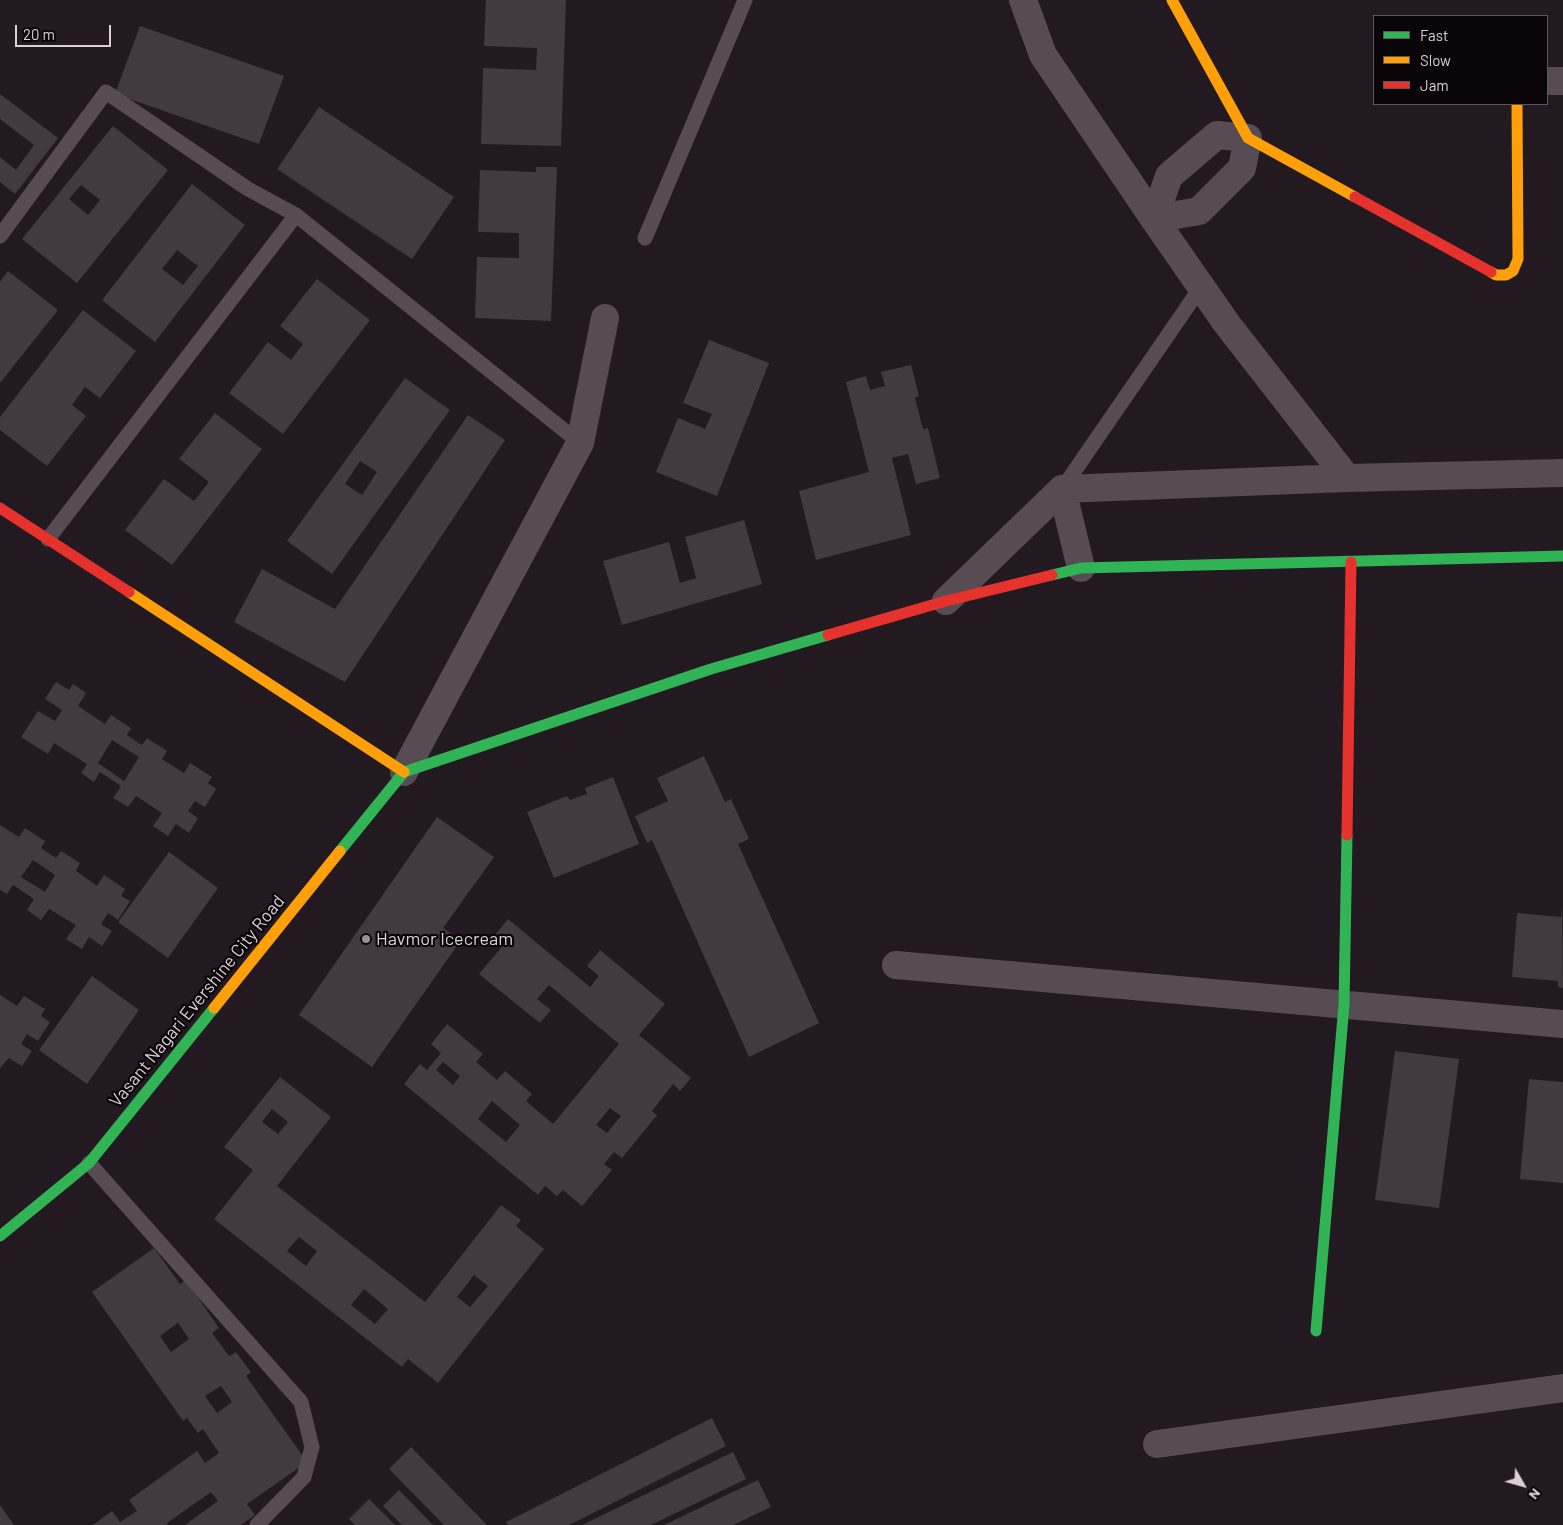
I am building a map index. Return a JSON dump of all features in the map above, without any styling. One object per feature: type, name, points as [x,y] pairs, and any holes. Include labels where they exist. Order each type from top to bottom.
[{"type":"street","points":[[1023,0],[1044,55],[1154,219],[1201,287],[1347,478]]},
{"type":"street","points":[[1154,219],[1199,211],[1242,168],[1248,138],[1172,0]]},
{"type":"street","points":[[1548,81],[1563,81]]},
{"type":"street","points":[[1154,219],[1169,176],[1177,169],[1217,135],[1248,138],[1496,275],[1506,275],[1513,271],[1518,260],[1517,105]]},
{"type":"street","points":[[404,772],[580,443],[605,318]]},
{"type":"street","points":[[946,601],[1062,489],[1347,478],[1563,473]]},
{"type":"street","points":[[1062,489],[1081,568]]},
{"type":"street","points":[[0,508],[404,772]]},
{"type":"street","points":[[404,772],[711,670],[946,601],[1081,568],[1563,556]]},
{"type":"street","points":[[1316,1331],[1344,1005],[1351,562]]},
{"type":"street","name":"Vasant Nagari Evershine City Road","points":[[0,1236],[89,1163],[404,772]]},
{"type":"street","points":[[896,965],[1563,1024]]},
{"type":"street","points":[[1157,1444],[1563,1388]]},
{"type":"lane","points":[[645,238],[745,0]]},
{"type":"lane","points":[[0,236],[106,92],[248,189],[296,214],[580,443]]},
{"type":"lane","points":[[48,539],[296,214]]},
{"type":"lane","points":[[1062,489],[1201,287]]},
{"type":"lane","points":[[89,1163],[301,1402],[312,1447],[304,1477],[257,1525]]},
{"type":"building","points":[[486,0],[566,0],[561,146],[481,144],[483,68],[536,70],[537,48],[484,46]]},
{"type":"building","points":[[140,26],[284,76],[259,144],[115,94]]},
{"type":"building","points":[[0,94],[58,138],[15,194],[0,182],[0,157],[16,170],[34,145],[0,119]]},
{"type":"building","points":[[319,107],[454,197],[412,259],[277,169]]},
{"type":"building","points":[[113,126],[168,170],[77,283],[22,239]],"holes":[[[81,185],[100,200],[88,215],[69,199]]]},
{"type":"building","points":[[536,167],[557,167],[551,321],[475,318],[477,257],[519,258],[519,233],[478,232],[480,170],[536,172]]},
{"type":"building","points":[[192,184],[245,225],[155,342],[102,300]],"holes":[[[177,250],[198,266],[183,285],[162,269]]]},
{"type":"building","points":[[8,271],[58,310],[0,383],[0,282]]},
{"type":"building","points":[[317,279],[370,320],[283,434],[229,393],[268,342],[291,360],[303,344],[280,326]]},
{"type":"building","points":[[83,310],[136,351],[100,398],[85,387],[72,405],[86,416],[47,466],[0,430],[0,417]]},
{"type":"building","points":[[709,340],[769,363],[717,496],[656,472],[678,418],[705,429],[712,414],[683,403]]},
{"type":"building","points":[[911,365],[919,396],[915,398],[923,429],[928,428],[940,478],[916,484],[908,454],[892,458],[911,535],[816,560],[799,491],[869,472],[846,382],[866,376],[870,390],[885,386],[881,372]]},
{"type":"building","points":[[405,378],[450,410],[332,574],[287,541]],"holes":[[[360,461],[377,472],[362,495],[345,484]]]},
{"type":"building","points":[[215,413],[262,449],[172,565],[125,530],[164,479],[194,501],[209,482],[179,459]]},
{"type":"building","points":[[468,415],[505,440],[345,682],[234,622],[262,569],[335,609]]},
{"type":"building","points":[[744,520],[762,584],[622,625],[603,561],[669,542],[680,583],[696,578],[685,537]]},
{"type":"building","points":[[56,682],[69,690],[73,684],[86,693],[78,706],[105,724],[111,715],[131,728],[127,735],[142,745],[147,738],[167,751],[162,759],[184,773],[190,763],[212,777],[208,783],[216,789],[205,807],[195,801],[188,811],[198,818],[189,833],[176,824],[168,836],[153,826],[162,813],[136,796],[128,807],[113,798],[121,786],[100,772],[94,782],[81,773],[87,764],[54,743],[48,754],[21,737],[38,711],[55,721],[62,710],[45,699]],"holes":[[[112,740],[139,757],[124,781],[98,763]]]},
{"type":"building","points":[[704,756],[725,802],[731,799],[749,839],[738,844],[819,1023],[749,1057],[652,840],[647,843],[635,816],[668,801],[657,778]]},
{"type":"building","points":[[613,777],[639,844],[554,878],[527,812],[567,796],[570,800],[587,794],[585,788]]},
{"type":"building","points":[[437,817],[494,857],[443,928],[461,940],[372,1067],[299,1015]]},
{"type":"building","points":[[0,825],[19,837],[25,828],[45,841],[41,848],[56,858],[61,851],[80,863],[76,871],[97,886],[104,875],[125,889],[121,896],[130,901],[118,920],[108,913],[101,924],[112,931],[102,946],[89,937],[82,949],[66,939],[76,925],[49,909],[41,920],[27,910],[34,899],[13,885],[7,894],[0,890]],"holes":[[[33,860],[55,875],[45,892],[21,877]]]},
{"type":"building","points":[[169,852],[218,888],[168,958],[118,922]]},
{"type":"building","points":[[1562,907],[1563,988],[1558,987],[1558,981],[1512,977],[1517,913],[1561,917]]},
{"type":"building","points":[[508,919],[590,987],[599,976],[587,966],[600,950],[665,1004],[639,1035],[691,1078],[680,1091],[673,1084],[652,1111],[657,1115],[622,1158],[614,1152],[604,1164],[612,1170],[582,1206],[563,1190],[557,1196],[545,1186],[538,1195],[404,1084],[420,1064],[427,1070],[441,1053],[431,1044],[447,1024],[483,1054],[476,1062],[497,1080],[505,1071],[532,1094],[526,1101],[553,1124],[619,1044],[549,985],[537,999],[551,1010],[540,1023],[479,974],[501,948],[491,940]],"holes":[[[443,1062],[460,1076],[453,1085],[436,1070]],[[492,1101],[520,1125],[506,1142],[478,1119]],[[610,1108],[621,1116],[607,1133],[596,1125]]]},
{"type":"building","points":[[92,976],[139,1010],[87,1084],[39,1050]]},
{"type":"building","points":[[0,995],[17,1006],[24,996],[45,1009],[41,1016],[50,1022],[38,1041],[27,1034],[21,1044],[32,1051],[22,1066],[9,1058],[0,1068]]},
{"type":"building","points":[[1395,1051],[1459,1059],[1439,1208],[1375,1200]]},
{"type":"building","points":[[280,1077],[331,1117],[277,1186],[425,1302],[501,1205],[521,1220],[516,1226],[544,1249],[438,1383],[408,1359],[402,1367],[214,1219],[253,1170],[224,1147]],"holes":[[[272,1109],[288,1122],[278,1134],[262,1122]],[[299,1237],[317,1251],[306,1266],[287,1251]],[[474,1275],[488,1286],[470,1307],[457,1297]],[[364,1289],[388,1309],[375,1324],[351,1305]]]},
{"type":"building","points":[[1529,1079],[1563,1082],[1563,1183],[1520,1179]]},
{"type":"building","points":[[154,1248],[180,1284],[186,1280],[219,1328],[212,1333],[229,1356],[236,1352],[251,1372],[246,1376],[307,1462],[247,1504],[255,1515],[241,1525],[185,1525],[218,1501],[211,1492],[167,1523],[168,1525],[93,1525],[112,1511],[120,1522],[137,1511],[129,1500],[197,1451],[205,1463],[219,1453],[203,1429],[198,1433],[187,1418],[183,1421],[92,1292]],"holes":[[[178,1323],[189,1339],[171,1352],[160,1336]],[[221,1386],[232,1402],[217,1413],[205,1396]]]},
{"type":"building","points":[[712,1418],[726,1446],[569,1525],[508,1525],[506,1522]]},
{"type":"building","points":[[411,1447],[487,1525],[444,1525],[389,1469]]},
{"type":"building","points":[[733,1452],[746,1479],[651,1525],[582,1525]]},
{"type":"building","points":[[758,1480],[771,1507],[733,1525],[664,1525]]},
{"type":"building","points":[[399,1490],[433,1525],[402,1525],[383,1506]]},
{"type":"building","points":[[369,1499],[395,1525],[355,1525],[349,1519]]},
{"type":"building","points":[[0,1505],[14,1525],[0,1525]]},
{"type":"traffic: fast","points":[[1052,575],[1081,568],[1563,556]]},
{"type":"traffic: fast","points":[[404,772],[711,669],[828,635]]},
{"type":"traffic: fast","points":[[340,851],[404,772]]},
{"type":"traffic: fast","points":[[1316,1331],[1344,1005],[1347,835]]},
{"type":"traffic: fast","points":[[0,1236],[89,1163],[214,1008]]},
{"type":"traffic: slow","points":[[1172,0],[1248,138],[1355,197]]},
{"type":"traffic: slow","points":[[1491,272],[1496,275],[1506,275],[1513,271],[1518,259],[1517,105]]},
{"type":"traffic: slow","points":[[129,592],[404,772]]},
{"type":"traffic: slow","points":[[214,1008],[340,851]]},
{"type":"traffic: jam","points":[[1355,197],[1491,272]]},
{"type":"traffic: jam","points":[[0,508],[129,592]]},
{"type":"traffic: jam","points":[[1347,835],[1351,562]]},
{"type":"traffic: jam","points":[[828,635],[946,601],[1052,575]]},
{"type":"place","name":"Havmor Icecream","points":[[366,939]]}]
